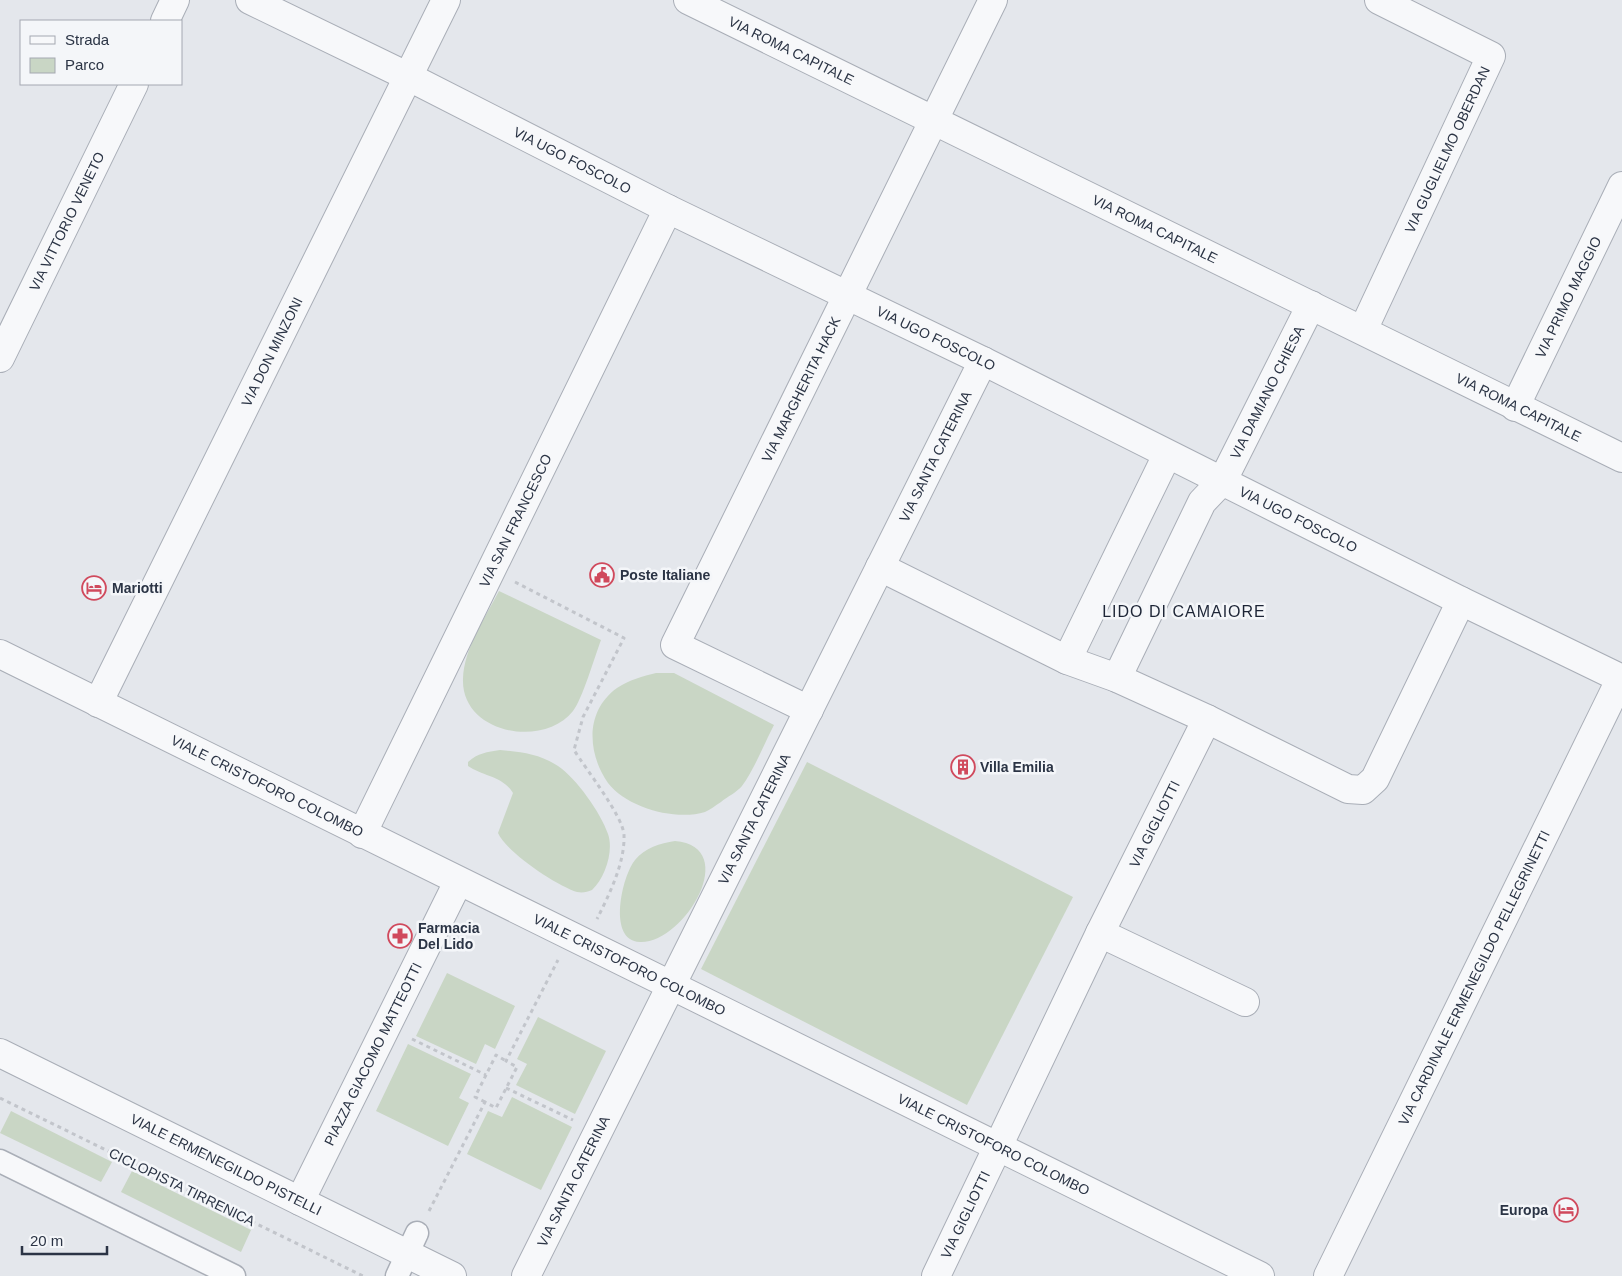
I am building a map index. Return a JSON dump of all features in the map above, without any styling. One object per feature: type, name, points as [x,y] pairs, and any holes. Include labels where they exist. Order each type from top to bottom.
[{"type":"street","points":[[166,20],[176,0]]},
{"type":"street","name":"VIA UGO FOSCOLO","points":[[250,0],[409,77],[668,208],[983,361],[1461,601],[1622,678]]},
{"type":"street","name":"VIA DON MINZONI","points":[[98,703],[446,0]]},
{"type":"street","name":"VIA ROMA CAPITALE","points":[[688,0],[727,8],[933,122],[1363,330],[1515,407],[1622,458]]},
{"type":"street","name":"VIA MARGHERITA HACK","points":[[809,710],[675,645],[993,0]]},
{"type":"street","name":"VIA GUGLIELMO OBERDAN","points":[[1363,330],[1491,56],[1379,0]]},
{"type":"street","name":"VIA VITTORIO VENETO","points":[[0,358],[134,85]]},
{"type":"street","name":"VIA PRIMO MAGGIO","points":[[1515,407],[1622,186]]},
{"type":"street","name":"VIA SAN FRANCESCO","points":[[362,834],[668,208]]},
{"type":"street","name":"VIA DAMIANO CHIESA","points":[[1117,678],[1202,502],[1222,480],[1311,305]]},
{"type":"street","name":"VIA SANTA CATERINA","points":[[526,1276],[983,361]]},
{"type":"street","points":[[1067,660],[1167,454]]},
{"type":"street","points":[[880,566],[1067,660],[1117,678],[1348,789],[1363,790],[1375,780],[1461,601]]},
{"type":"street","name":"VIALE CRISTOFORO COLOMBO","points":[[0,654],[458,882],[1260,1276]]},
{"type":"street","name":"VIA CARDINALE ERMENEGILDO PELLEGRINETTI","points":[[1328,1276],[1622,678]]},
{"type":"street","name":"VIA GIGLIOTTI","points":[[936,1276],[1100,934],[1206,720]]},
{"type":"street","name":"PIAZZA GIACOMO MATTEOTTI","points":[[300,1201],[458,882]]},
{"type":"street","points":[[1100,934],[1245,1002]]},
{"type":"street","name":"VIALE ERMENEGILDO PISTELLI","points":[[0,1053],[452,1276]]},
{"type":"street","points":[[0,1161],[234,1276]]},
{"type":"path","points":[[490,569],[624,638],[583,717],[574,750],[616,814],[624,834],[621,859],[586,944]]},
{"type":"path","points":[[506,1061],[559,959]]},
{"type":"path","points":[[408,1038],[486,1076]]},
{"type":"path","points":[[496,1056],[517,1067],[496,1108],[475,1097],[486,1076],[496,1056]]},
{"type":"path","points":[[506,1088],[580,1122]]},
{"type":"path","name":"CICLOPISTA TIRRENICA","points":[[0,1098],[363,1276]]},
{"type":"path","points":[[407,1255],[485,1102]]},
{"type":"green space","points":[[499,591],[601,640],[577,705],[560,723],[543,730],[524,732],[506,730],[489,723],[475,712],[466,697],[463,679],[467,656],[476,634]]},
{"type":"green space","points":[[656,673],[674,673],[774,725],[742,786],[705,812],[680,815],[639,806],[616,792],[608,783],[596,759],[593,733],[599,708],[617,688],[641,677]]},
{"type":"green space","points":[[500,750],[537,756],[558,766],[580,787],[594,806],[605,826],[610,841],[610,848],[607,864],[601,879],[592,890],[577,892],[557,883],[521,858],[503,841],[498,833],[513,793],[504,783],[468,766],[468,762],[479,755]]},
{"type":"green space","points":[[807,762],[1073,897],[967,1105],[701,969]]},
{"type":"green space","points":[[675,841],[695,847],[704,860],[705,876],[699,895],[688,913],[673,928],[657,938],[640,942],[630,939],[623,931],[620,920],[620,907],[622,893],[630,868],[635,860],[648,849]]},
{"type":"green space","points":[[447,973],[515,1006],[495,1049],[485,1044],[476,1064],[416,1036]]},
{"type":"green space","points":[[538,1017],[606,1051],[575,1114],[516,1085],[527,1064],[517,1059]]},
{"type":"green space","points":[[408,1044],[471,1074],[459,1098],[469,1103],[448,1146],[376,1111]]},
{"type":"green space","points":[[512,1097],[572,1127],[541,1190],[467,1154],[488,1111],[502,1117]]},
{"type":"green space","points":[[11,1111],[112,1162],[101,1182],[0,1133]]},
{"type":"green space","points":[[132,1171],[251,1230],[241,1252],[121,1192]]},
{"type":"place","name":"Poste Italiane","points":[[602,575]]},
{"type":"place","name":"Mariotti","points":[[94,588]]},
{"type":"place","name":"Villa Emilia","points":[[963,767]]},
{"type":"place","name":"Farmacia Del Lido","points":[[400,936]]},
{"type":"place","name":"Europa","points":[[1566,1210]]},
{"type":"district","name":"LIDO DI CAMAIORE","points":[[1184,611]]}]
